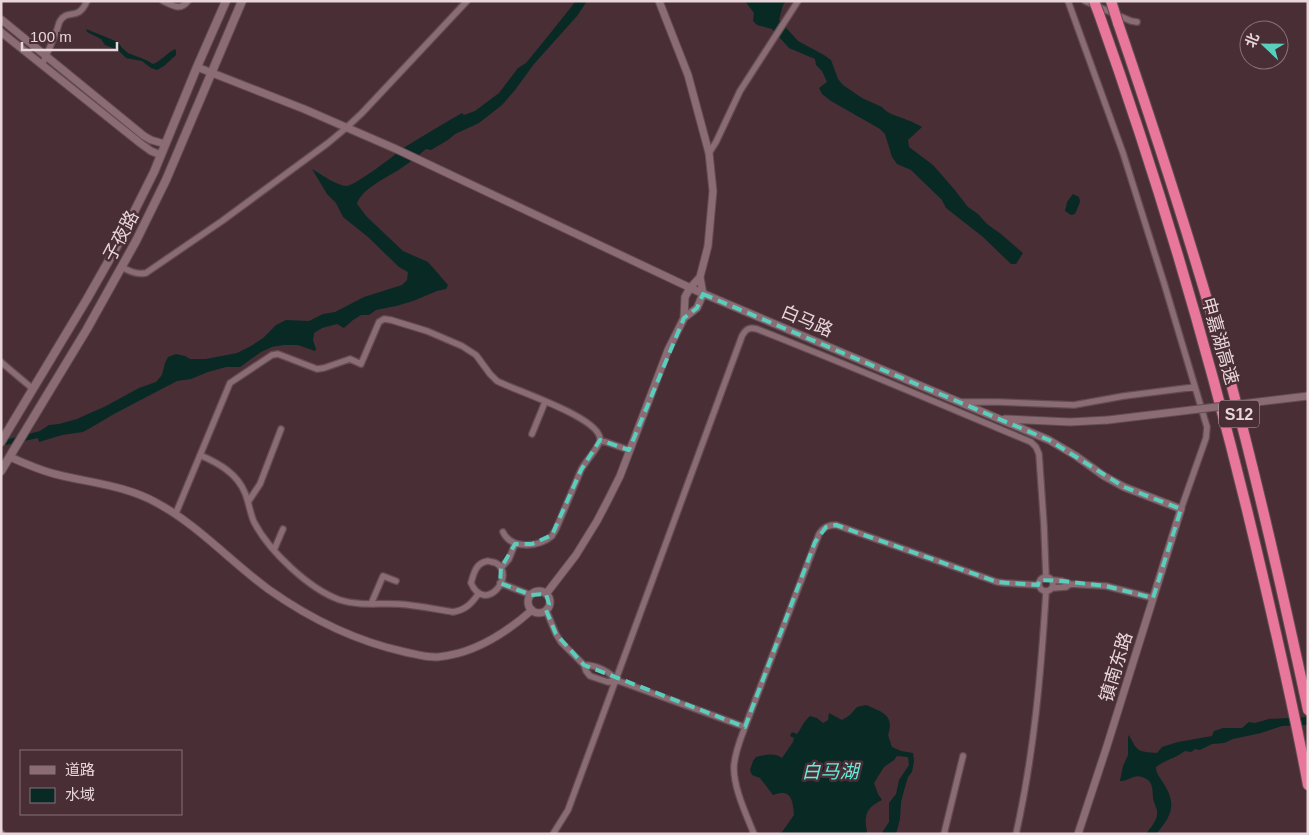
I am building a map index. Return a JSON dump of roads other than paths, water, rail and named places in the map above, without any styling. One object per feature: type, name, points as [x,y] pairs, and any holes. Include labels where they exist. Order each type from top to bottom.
[{"type":"highway","name":"申嘉湖高速","points":[[1094,1],[1140,132],[1224,415],[1264,576],[1308,785]]},
{"type":"highway","name":"申嘉湖高速","points":[[1111,1],[1154,127],[1239,415],[1270,541],[1307,708]]},
{"type":"main road","name":"子夜路","points":[[2,440],[116,248],[161,155],[226,1]]},
{"type":"main road","name":"子夜路","points":[[1,471],[122,267],[166,180],[242,1]]},
{"type":"main road","points":[[44,371],[57,378]]},
{"type":"street","points":[[42,65],[60,20],[66,16],[80,13],[87,1]]},
{"type":"street","points":[[163,1],[179,7],[182,7],[188,1]]},
{"type":"street","points":[[122,267],[140,274],[146,273],[243,206],[328,143],[362,113],[467,1]]},
{"type":"street","points":[[659,1],[688,76],[709,153],[713,191],[708,246],[700,277],[703,294],[697,308],[684,318]]},
{"type":"street","points":[[709,153],[740,91],[798,1]]},
{"type":"street","points":[[1068,1],[1123,153],[1207,427],[1207,433],[1181,509]]},
{"type":"street","points":[[1085,1],[1137,22]]},
{"type":"street","points":[[2,20],[144,136],[165,144]]},
{"type":"street","points":[[1,32],[140,143],[161,155]]},
{"type":"street","name":"白马路","points":[[197,67],[297,106],[396,149],[703,294],[1049,440],[1124,487],[1181,509]]},
{"type":"street","points":[[546,594],[576,555],[597,521],[620,476],[668,350],[684,318],[685,297],[700,277]]},
{"type":"street","points":[[176,514],[230,384],[235,379],[272,355],[278,354],[317,369],[350,359],[361,364],[379,322],[384,319],[427,331],[458,343],[476,356],[497,381],[573,414],[584,420],[599,434],[600,440],[598,445],[585,461],[552,535],[532,544],[515,544],[508,541],[503,532]]},
{"type":"street","points":[[554,834],[568,810],[742,336],[746,330],[751,328],[792,343],[1031,442],[1039,454],[1046,577]]},
{"type":"street","points":[[1,362],[33,389]]},
{"type":"street","points":[[960,402],[1074,405],[1124,396],[1195,387]]},
{"type":"street","points":[[1000,419],[1070,422],[1108,420],[1308,396]]},
{"type":"street","points":[[532,434],[545,402]]},
{"type":"street","points":[[248,502],[260,484],[281,430]]},
{"type":"street","points":[[600,440],[630,450]]},
{"type":"street","points":[[200,455],[215,462],[237,480],[245,493],[254,522],[262,536],[288,566],[300,576],[340,600],[351,603],[410,605],[453,612],[468,607],[479,593]]},
{"type":"street","points":[[10,457],[34,468],[132,491],[156,502],[176,514],[268,588],[296,607],[340,630],[365,641],[391,649],[421,656],[437,657],[474,648],[519,622],[532,610]]},
{"type":"street","name":"镇南东路","points":[[1078,834],[1108,746],[1181,509]]},
{"type":"street","points":[[754,834],[734,775],[735,760],[745,727],[815,542],[822,529],[836,525],[997,582],[1038,584]]},
{"type":"street","points":[[274,550],[283,529]]},
{"type":"street","points":[[501,568],[509,559],[515,544]]},
{"type":"street","points":[[488,561],[496,563],[501,568],[503,572],[500,583],[497,590],[492,594],[485,595],[474,589],[471,583],[478,565],[488,561]]},
{"type":"street","points":[[371,604],[383,576],[396,581]]},
{"type":"street","points":[[1038,584],[1041,578],[1046,577],[1052,580],[1062,580],[1070,584],[1106,586],[1153,598]]},
{"type":"street","points":[[1052,580],[1052,588]]},
{"type":"street","points":[[500,583],[531,595]]},
{"type":"street","points":[[1038,584],[1042,591],[1046,592]]},
{"type":"street","points":[[1046,592],[1052,588],[1066,587],[1070,584]]},
{"type":"street","points":[[536,591],[546,594],[549,604],[546,610],[539,613],[532,610],[528,604],[531,595],[536,591]]},
{"type":"street","points":[[1016,834],[1036,720],[1046,592]]},
{"type":"street","points":[[546,610],[561,642],[584,665],[590,676],[608,682],[616,680]]},
{"type":"street","points":[[584,665],[591,665],[611,674],[616,680],[745,727]]},
{"type":"street","points":[[598,678],[601,669]]},
{"type":"street","points":[[944,834],[963,756]]},
{"type":"water","points":[[576,1],[587,1],[577,16],[534,64],[502,105],[479,123],[455,134],[431,150],[426,149],[403,167],[382,179],[359,199],[357,204],[367,217],[403,251],[428,262],[448,285],[446,289],[413,301],[376,310],[369,315],[361,315],[344,328],[337,324],[322,328],[314,333],[315,351],[298,345],[272,347],[261,352],[240,367],[226,367],[191,379],[177,381],[83,432],[62,435],[39,442],[38,438],[1,446],[1,441],[40,431],[49,425],[77,419],[139,388],[156,382],[162,375],[168,357],[176,354],[190,359],[206,359],[237,353],[263,338],[276,325],[286,320],[309,321],[323,314],[335,312],[364,297],[402,285],[407,280],[408,272],[399,267],[368,237],[343,217],[336,203],[327,194],[312,169],[339,184],[347,186],[376,169],[405,147],[462,113],[464,115],[475,111],[499,93]]},
{"type":"water","points":[[745,1],[786,1],[779,20],[798,41],[831,60],[838,79],[843,85],[862,98],[882,107],[890,114],[922,127],[908,140],[909,147],[933,165],[968,207],[1023,253],[1016,264],[1011,264],[983,237],[946,208],[942,200],[911,170],[897,164],[892,157],[885,134],[880,129],[822,94],[819,88],[827,82],[822,71],[816,65],[815,59],[789,48],[772,29],[757,25],[753,21],[754,13]]},
{"type":"water","points":[[86,29],[118,42],[128,53],[153,64],[175,49],[176,55],[157,70],[142,61],[126,58],[118,50],[105,45],[101,39],[87,32]]},
{"type":"water","points":[[1073,194],[1079,197],[1080,202],[1075,214],[1071,215],[1065,211],[1067,202]]},
{"type":"water","name":"白马湖","points":[[866,705],[886,715],[890,723],[888,735],[892,747],[913,753],[912,772],[908,777],[901,802],[900,819],[896,834],[882,834],[889,822],[889,803],[896,794],[899,780],[909,765],[908,757],[897,756],[884,767],[874,783],[882,800],[870,808],[866,816],[866,834],[777,834],[782,832],[794,815],[792,800],[784,793],[773,795],[760,778],[752,775],[750,770],[753,761],[756,757],[769,754],[782,758],[793,742],[794,738],[790,736],[792,732],[797,734],[810,716],[817,718],[823,723],[828,720],[829,713],[842,720],[857,707]]},
{"type":"water","points":[[1308,717],[1308,725],[1282,726],[1224,743],[1212,744],[1200,750],[1185,751],[1156,767],[1170,796],[1171,809],[1166,821],[1156,834],[1146,834],[1157,817],[1151,784],[1139,776],[1120,781],[1123,766],[1128,755],[1129,735],[1139,750],[1157,753],[1162,747],[1212,736],[1214,731],[1223,728],[1242,728],[1249,722],[1255,723],[1269,719]]}]
